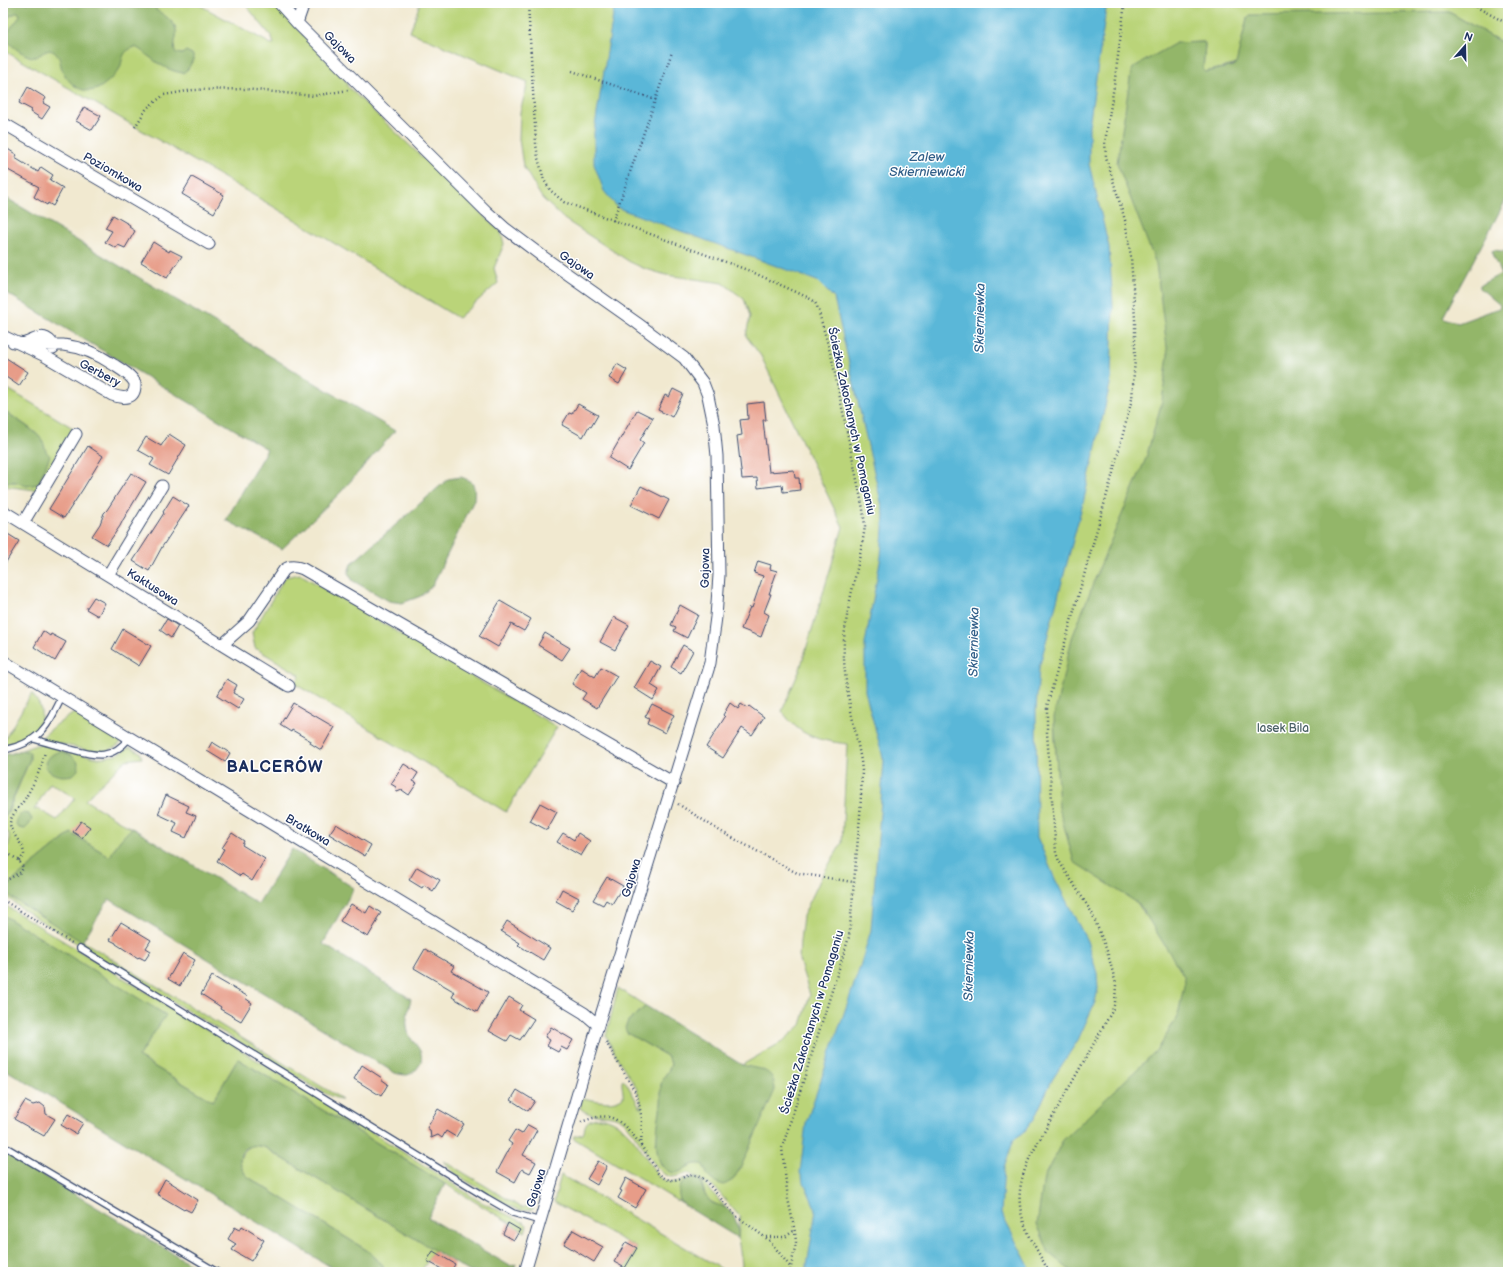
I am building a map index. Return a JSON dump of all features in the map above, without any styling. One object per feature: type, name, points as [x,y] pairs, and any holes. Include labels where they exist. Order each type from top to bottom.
[{"type":"street","name":"Gajowa","points":[[279,3],[297,23],[452,178],[506,229],[684,358],[703,383],[708,396],[714,425],[717,456],[719,574],[716,617],[710,663],[598,1025],[525,1272]]},
{"type":"street","points":[[297,23],[304,3]]},
{"type":"street","name":"Poziomkowa","points":[[3,123],[209,244]]},
{"type":"street","name":"Gerbery","points":[[3,336],[17,343],[42,355],[112,395],[124,398],[133,394],[135,388],[133,380],[126,373],[104,358],[82,349],[53,345],[27,345],[17,343]]},
{"type":"street","points":[[42,355],[50,355],[53,345]]},
{"type":"street","points":[[23,523],[76,434]]},
{"type":"street","points":[[108,575],[162,486]]},
{"type":"street","name":"Kaktusowa","points":[[3,511],[289,686]]},
{"type":"street","points":[[222,645],[249,621],[284,570],[295,566],[303,568],[674,783]]},
{"type":"street","name":"Bratkowa","points":[[3,661],[584,1013],[598,1025]]},
{"type":"lane","points":[[3,750],[17,747],[34,739],[48,723],[62,697]]},
{"type":"lane","points":[[34,739],[89,754],[105,755],[120,748],[130,737]]},
{"type":"lane","points":[[80,948],[487,1198],[513,1213],[540,1221]]},
{"type":"lane","points":[[9,1148],[217,1272]]},
{"type":"path","name":"Ścieżka Zakochanych w Pomaganiu","points":[[528,3],[536,144],[544,180],[550,190],[564,202],[762,276],[807,297],[814,302],[820,314],[833,365],[865,519],[863,538],[844,640],[844,670],[862,771],[849,937],[782,1148],[788,1199],[795,1230],[796,1242],[791,1270]]},
{"type":"path","points":[[1049,1272],[1026,1229],[1022,1218],[1019,1203],[1022,1178],[1030,1157],[1111,1013],[1116,991],[1113,969],[1100,930],[1092,913],[1059,861],[1056,852],[1047,716],[1049,698],[1113,473],[1132,399],[1135,359],[1135,319],[1131,257],[1126,225],[1105,151],[1125,3]]},
{"type":"path","points":[[1469,3],[1508,24]]},
{"type":"path","points":[[613,221],[672,52]]},
{"type":"path","points":[[572,71],[656,100]]},
{"type":"path","points":[[135,127],[147,108],[164,95],[194,90],[245,89],[314,96],[361,87]]},
{"type":"path","points":[[19,861],[24,855],[24,850],[10,823],[12,817],[26,797],[42,766],[46,743]]},
{"type":"path","points":[[669,798],[720,831],[797,873],[853,882]]},
{"type":"path","points":[[3,852],[19,861],[23,866],[22,871],[3,882]]},
{"type":"path","points":[[3,900],[80,948]]},
{"type":"path","points":[[598,1025],[607,1045],[637,1094],[642,1119],[641,1147]]},
{"type":"path","points":[[569,1124],[593,1118],[609,1117],[622,1124],[641,1147],[658,1173],[670,1180],[676,1180],[695,1174],[705,1180],[738,1218],[775,1246],[791,1270]]},
{"type":"path","points":[[765,1237],[779,1238],[795,1230]]},
{"type":"green space","points":[[3,3],[196,3],[271,44],[274,44],[271,36],[244,3],[273,3],[347,82],[347,86],[501,232],[504,244],[494,268],[498,283],[458,318],[274,207],[3,50]]},
{"type":"green space","points":[[3,3],[155,3],[156,10],[168,18],[176,28],[174,47],[176,53],[182,54],[186,51],[192,54],[194,58],[188,69],[183,73],[162,66],[135,47],[125,53],[120,68],[109,81],[101,87],[89,91],[79,89],[64,74],[59,58],[54,52],[49,50],[36,57],[33,57],[21,52],[8,41],[7,34],[20,15],[18,12],[3,22]]},
{"type":"green space","name":"Zalew Skierniewicki","points":[[420,3],[1508,3],[1508,46],[1449,12],[1205,72],[1203,70],[1204,42],[1179,43],[1150,58],[1188,368],[1058,702],[1054,723],[1060,811],[1116,889],[1136,901],[1146,916],[1200,963],[1085,1272],[741,1272],[742,1264],[738,1238],[740,1217],[716,1189],[689,1173],[673,1177],[665,1175],[653,1162],[635,1135],[623,1121],[612,1116],[591,1114],[580,1108],[582,1098],[609,1102],[619,1100],[623,1097],[623,1079],[641,1109],[641,1102],[637,1089],[618,1059],[606,1036],[618,988],[646,1006],[628,1021],[627,1033],[667,1056],[671,1063],[670,1069],[663,1078],[661,1085],[662,1099],[656,1144],[702,1082],[742,1065],[782,1042],[801,1025],[810,995],[799,960],[803,916],[822,876],[842,843],[847,744],[827,741],[810,736],[796,727],[782,711],[800,669],[843,527],[761,356],[746,336],[750,316],[744,299],[723,283],[666,275],[643,268],[630,262],[564,219],[542,198],[523,166],[519,139],[520,112],[528,82],[410,32]]},
{"type":"green space","name":"lasek Bila","points":[[1449,12],[1508,46],[1508,196],[1443,317],[1458,323],[1499,308],[1500,305],[1480,288],[1480,285],[1501,274],[1492,251],[1508,252],[1508,1272],[1072,1272],[1049,1253],[1037,1224],[1044,1177],[1063,1140],[1159,1048],[1178,1015],[1185,981],[1184,976],[1139,904],[1074,862],[1059,808],[1054,717],[1072,638],[1100,566],[1146,458],[1162,401],[1168,355],[1156,264],[1117,163],[1131,72],[1134,67],[1176,43],[1204,42],[1203,70],[1205,72],[1234,66],[1236,64],[1247,18],[1250,15]]},
{"type":"green space","points":[[3,196],[395,431],[340,493],[282,549],[226,520],[267,449],[3,291]]},
{"type":"green space","points":[[3,386],[73,428],[36,490],[3,486],[3,482],[16,482],[27,486],[41,461],[44,446],[42,441],[32,430],[8,413],[3,412]]},
{"type":"green space","points":[[3,412],[8,413],[35,432],[42,440],[46,452],[50,456],[38,484],[27,486],[16,482],[3,482]]},
{"type":"green space","points":[[461,477],[472,483],[474,488],[474,500],[432,586],[421,596],[402,603],[389,601],[353,581],[348,573],[351,564],[448,479]]},
{"type":"green space","points":[[300,574],[557,727],[506,812],[295,684],[300,675],[255,648],[252,633],[285,577]]},
{"type":"green space","points":[[32,693],[40,706],[41,715],[37,729],[25,739],[3,747],[3,742]]},
{"type":"green space","points":[[74,713],[83,715],[117,736],[121,740],[120,744],[114,748],[102,752],[95,752],[40,739],[56,725]]},
{"type":"green space","points":[[42,744],[98,758],[116,755],[130,747],[140,752],[142,758],[126,760],[85,800],[195,867],[176,897],[71,833],[10,883],[6,891],[12,898],[342,1099],[329,1095],[312,1086],[183,1008],[22,909],[3,894],[3,847],[9,845],[9,833],[3,832],[3,819],[8,812],[30,759],[23,751],[13,753]],"holes":[[[50,783],[75,798],[57,820],[38,809],[34,810]]]},
{"type":"green space","points":[[28,751],[30,754],[30,759],[3,819],[3,755]]},
{"type":"green space","points":[[62,751],[71,755],[78,762],[78,770],[73,775],[58,775],[45,767],[50,756]]},
{"type":"green space","points":[[23,812],[28,813],[32,819],[25,829],[19,828],[16,824],[18,817]]},
{"type":"green space","points":[[132,828],[258,904],[292,849],[354,888],[323,944],[411,999],[408,1011],[407,1028],[409,1035],[419,1049],[421,1055],[421,1062],[417,1069],[411,1074],[407,1075],[395,1073],[109,899],[82,942],[12,898],[6,891],[10,883],[71,833],[110,857],[125,834]]},
{"type":"green space","points":[[3,904],[320,1099],[481,1202],[525,1223],[527,1225],[525,1232],[238,1059],[213,1101],[138,1057],[165,1015],[3,915]]},
{"type":"green space","points":[[3,915],[166,1015],[138,1057],[213,1101],[238,1059],[445,1184],[428,1218],[510,1266],[516,1264],[513,1272],[470,1272],[264,1147],[251,1146],[246,1148],[240,1160],[242,1169],[248,1177],[368,1251],[383,1265],[384,1272],[339,1272],[3,1068]]},
{"type":"green space","points":[[646,1006],[742,1065],[760,1069],[769,1073],[772,1077],[775,1090],[741,1167],[733,1180],[724,1185],[712,1180],[708,1176],[702,1164],[689,1166],[680,1172],[674,1173],[666,1170],[660,1163],[657,1154],[657,1132],[661,1101],[661,1087],[663,1079],[671,1063],[667,1056],[627,1033],[625,1028],[628,1021]]},
{"type":"green space","points":[[604,1118],[622,1127],[629,1134],[659,1177],[663,1180],[678,1182],[689,1178],[681,1185],[680,1201],[684,1205],[573,1138],[574,1136],[583,1134],[587,1122],[594,1119]]},
{"type":"green space","points":[[253,1145],[264,1147],[434,1250],[421,1272],[384,1272],[383,1265],[368,1251],[248,1177],[244,1173],[240,1160],[241,1155]]},
{"type":"green space","points":[[3,1151],[204,1272],[3,1272]]},
{"type":"green space","points":[[444,1161],[522,1208],[534,1204],[533,1209],[521,1211],[510,1206],[458,1176]]},
{"type":"green space","points":[[561,1175],[727,1272],[623,1272],[637,1248],[554,1202]]},
{"type":"green space","points":[[693,1177],[699,1179],[706,1197],[710,1201],[726,1208],[733,1215],[737,1223],[738,1238],[684,1205],[681,1201],[679,1193],[681,1185],[684,1181]]},
{"type":"green space","points":[[699,1179],[704,1183],[726,1208],[709,1201]]},
{"type":"water","name":"Zalew Skierniewicki","points":[[615,3],[1107,3],[1089,126],[1089,164],[1109,247],[1113,306],[1111,380],[1084,499],[1039,668],[1036,710],[1037,837],[1055,879],[1087,941],[1097,973],[1098,989],[1095,1002],[1078,1040],[1052,1080],[1034,1119],[1023,1133],[1014,1139],[1004,1168],[1001,1213],[1032,1272],[806,1272],[816,1210],[800,1173],[806,1123],[859,970],[871,930],[884,761],[865,691],[865,644],[881,556],[884,515],[834,298],[817,281],[618,208],[604,191],[594,164],[594,132]]},
{"type":"building","points":[[28,87],[46,98],[43,103],[50,107],[42,119],[31,112],[32,110],[19,103]]},
{"type":"building","points":[[84,107],[101,116],[92,130],[76,121]]},
{"type":"building","points":[[3,146],[17,155],[15,158],[38,172],[41,167],[53,175],[50,180],[63,188],[53,206],[48,203],[47,205],[34,197],[39,187],[8,170],[3,179]]},
{"type":"building","points":[[192,177],[224,195],[214,213],[182,194]]},
{"type":"building","points":[[113,215],[130,225],[129,227],[135,231],[125,248],[118,245],[116,248],[105,242],[112,231],[105,228]]},
{"type":"building","points":[[153,242],[169,252],[170,250],[182,256],[167,278],[141,262]]},
{"type":"building","points":[[3,356],[28,372],[19,386],[3,375]]},
{"type":"building","points":[[617,364],[627,370],[619,384],[609,378]]},
{"type":"building","points":[[673,389],[683,394],[672,417],[658,410],[665,395],[669,397]]},
{"type":"building","points":[[764,402],[766,420],[763,420],[769,472],[794,470],[795,478],[799,478],[800,490],[783,492],[782,485],[758,488],[757,478],[742,479],[737,436],[742,435],[740,420],[748,419],[747,404]]},
{"type":"building","points":[[578,404],[598,415],[591,427],[589,426],[583,437],[562,425],[569,413],[572,414]]},
{"type":"building","points":[[637,410],[653,418],[640,440],[644,443],[628,470],[609,458]]},
{"type":"building","points":[[169,434],[186,445],[168,475],[150,465],[154,459],[138,450],[146,437],[161,446]]},
{"type":"building","points":[[88,446],[103,456],[64,518],[49,509]]},
{"type":"building","points":[[131,473],[146,482],[107,545],[92,536],[100,524],[104,513]]},
{"type":"building","points":[[641,486],[669,500],[659,519],[631,505]]},
{"type":"building","points":[[173,496],[189,506],[162,547],[149,571],[133,561],[164,513],[163,512]]},
{"type":"building","points":[[3,531],[19,541],[3,567]]},
{"type":"building","points":[[758,561],[771,565],[770,569],[777,571],[769,594],[771,594],[764,612],[769,615],[761,637],[741,629],[750,607],[752,608],[763,576],[754,573]]},
{"type":"building","points":[[94,597],[105,603],[98,616],[86,609]]},
{"type":"building","points":[[500,601],[531,619],[524,631],[511,624],[498,647],[479,636]]},
{"type":"building","points":[[680,605],[698,615],[687,638],[674,631],[676,627],[671,625]]},
{"type":"building","points":[[614,617],[629,625],[615,650],[600,642]]},
{"type":"building","points":[[167,619],[178,626],[171,638],[160,630]]},
{"type":"building","points":[[123,629],[151,646],[139,666],[112,649]]},
{"type":"building","points":[[43,631],[50,636],[51,634],[66,642],[55,661],[34,647]]},
{"type":"building","points":[[545,633],[570,648],[562,660],[538,645]]},
{"type":"building","points":[[683,645],[693,651],[681,673],[671,667]]},
{"type":"building","points":[[650,661],[661,667],[651,685],[659,690],[653,700],[634,688]]},
{"type":"building","points":[[601,667],[617,676],[597,708],[582,699],[586,693],[572,684],[581,668],[595,677]]},
{"type":"building","points":[[227,679],[237,685],[233,693],[244,699],[238,709],[217,696]]},
{"type":"building","points":[[293,703],[334,727],[321,750],[310,743],[311,741],[280,725]]},
{"type":"building","points":[[730,703],[738,709],[741,704],[747,708],[749,706],[764,717],[752,735],[742,728],[723,758],[706,747],[725,717],[723,715]]},
{"type":"building","points":[[652,704],[674,715],[665,733],[647,724],[649,719],[645,717]]},
{"type":"building","points":[[212,742],[230,753],[225,762],[207,751]]},
{"type":"building","points":[[404,764],[418,773],[413,781],[417,783],[409,795],[402,790],[397,792],[396,787],[391,784]]},
{"type":"building","points":[[166,795],[189,806],[186,812],[196,816],[186,838],[173,832],[177,823],[158,814]]},
{"type":"building","points":[[540,803],[557,812],[547,830],[530,821]]},
{"type":"building","points":[[81,821],[90,827],[82,838],[73,832]]},
{"type":"building","points":[[336,824],[371,845],[365,856],[329,834]]},
{"type":"building","points":[[232,833],[244,841],[242,845],[265,859],[252,881],[242,874],[240,876],[217,861],[224,849],[222,848]]},
{"type":"building","points":[[563,833],[574,840],[578,833],[590,841],[581,856],[557,842]]},
{"type":"building","points":[[417,867],[440,880],[433,891],[424,885],[422,888],[409,880]]},
{"type":"building","points":[[607,877],[623,886],[612,904],[606,900],[603,905],[593,900]]},
{"type":"building","points":[[562,889],[579,898],[572,910],[556,901]]},
{"type":"building","points":[[351,904],[366,913],[370,906],[381,913],[368,937],[340,921]]},
{"type":"building","points":[[507,921],[550,948],[543,960],[518,945],[520,943],[501,931]]},
{"type":"building","points":[[121,922],[151,940],[146,948],[151,951],[145,960],[139,957],[138,958],[110,940]]},
{"type":"building","points":[[425,949],[454,966],[451,971],[488,992],[477,1012],[452,997],[455,992],[414,968]]},
{"type":"building","points":[[183,953],[195,960],[180,986],[168,979]]},
{"type":"building","points":[[212,976],[247,996],[245,998],[252,1003],[241,1021],[220,1009],[221,1007],[201,994]]},
{"type":"building","points":[[509,997],[522,1005],[519,1010],[534,1019],[520,1040],[511,1035],[507,1041],[489,1031]]},
{"type":"building","points":[[551,1027],[573,1040],[567,1050],[561,1047],[558,1052],[547,1046],[550,1040],[545,1037]]},
{"type":"building","points":[[362,1065],[382,1078],[381,1079],[388,1084],[381,1096],[354,1079]]},
{"type":"building","points":[[517,1090],[535,1101],[528,1111],[511,1100]]},
{"type":"building","points":[[25,1101],[33,1105],[40,1103],[45,1107],[46,1114],[55,1119],[44,1136],[14,1119]]},
{"type":"building","points":[[438,1109],[464,1124],[456,1137],[446,1131],[442,1138],[438,1135],[431,1138],[430,1130],[427,1128]]},
{"type":"building","points":[[68,1114],[83,1123],[76,1134],[61,1125]]},
{"type":"building","points":[[528,1125],[537,1130],[523,1155],[536,1162],[530,1173],[522,1169],[515,1182],[497,1172],[512,1144],[508,1141],[515,1130],[522,1134]]},
{"type":"building","points":[[598,1161],[607,1166],[597,1185],[587,1179]]},
{"type":"building","points":[[626,1178],[646,1189],[635,1208],[618,1198]]},
{"type":"building","points":[[165,1179],[198,1200],[191,1212],[185,1209],[184,1210],[157,1194]]},
{"type":"building","points":[[508,1223],[520,1230],[514,1240],[503,1234]]},
{"type":"building","points":[[242,1226],[264,1240],[251,1261],[232,1250],[236,1244],[228,1239],[235,1227],[240,1230]]},
{"type":"building","points":[[573,1230],[603,1247],[594,1262],[564,1244]]},
{"type":"building","points":[[626,1242],[637,1248],[625,1268],[614,1262]]},
{"type":"building","points":[[433,1251],[455,1264],[451,1272],[447,1272],[427,1261]]},
{"type":"district","name":"BALCERÓW","points":[[275,766]]},
{"type":"water label","name":"Skierniewka","points":[[979,318]]},
{"type":"water label","name":"Skierniewka","points":[[973,642]]},
{"type":"water label","name":"Skierniewka","points":[[968,966]]}]
